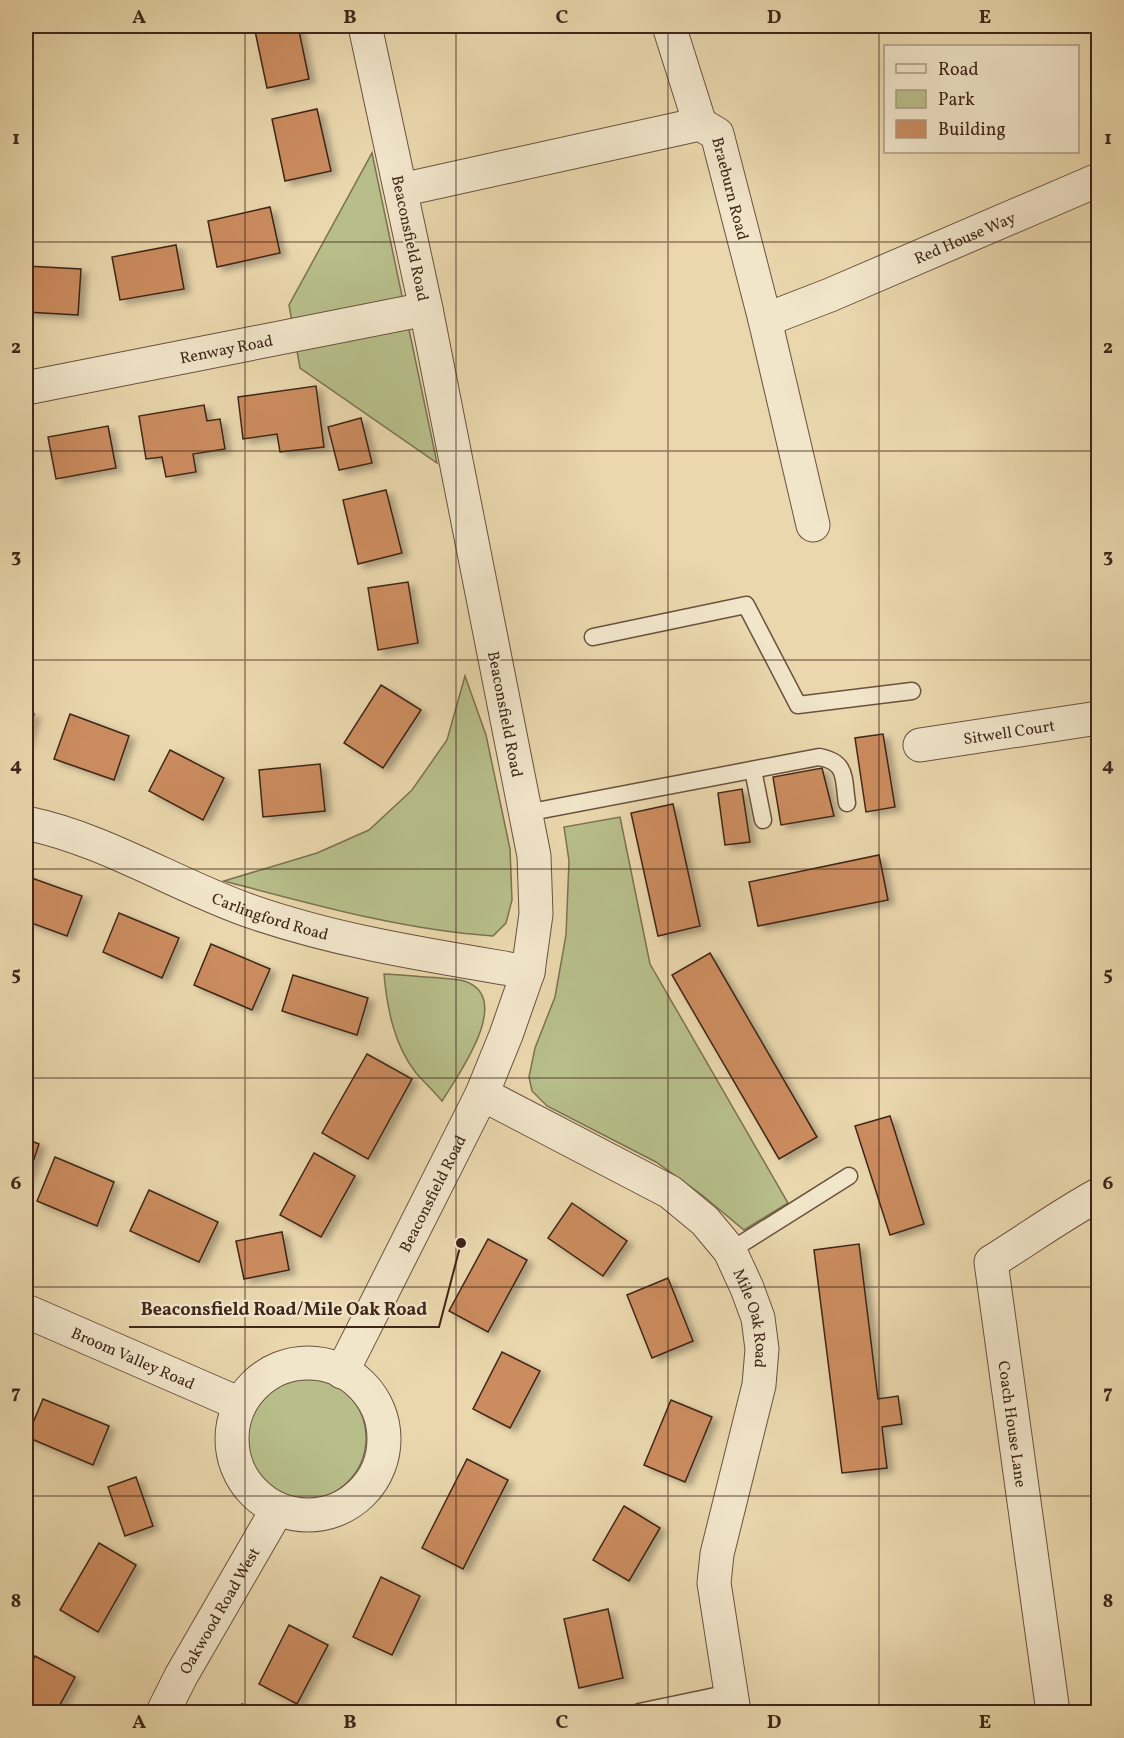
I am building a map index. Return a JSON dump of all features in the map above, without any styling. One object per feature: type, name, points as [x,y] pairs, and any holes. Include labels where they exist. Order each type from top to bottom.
[{"type":"street","name":"Beaconsfield Road","points":[[342,1372],[482,1094],[528,972],[536,914],[534,856],[526,813],[426,309],[365,26]]},
{"type":"street","points":[[669,26],[700,124]]},
{"type":"street","name":"Braeburn Road","points":[[401,190],[700,124],[717,134],[765,320],[813,525]]},
{"type":"street","name":"Red House Way","points":[[765,320],[830,295],[1098,180]]},
{"type":"street","name":"Renway Road","points":[[26,388],[426,309]]},
{"type":"street","name":"Sitwell Court","points":[[920,745],[1098,718]]},
{"type":"street","name":"Carlingford Road","points":[[26,823],[92,842],[205,893],[294,925],[379,946],[528,972]]},
{"type":"street","name":"Mile Oak Road","points":[[482,1094],[670,1192],[705,1221],[730,1251],[747,1288],[758,1318],[762,1348],[759,1384],[717,1554],[714,1583],[731,1703]]},
{"type":"street","name":"Coach House Lane","points":[[1053,1713],[991,1262],[1069,1211],[1098,1195]]},
{"type":"street","name":"Broom Valley Road","points":[[26,1311],[240,1404]]},
{"type":"street","points":[[299,1363],[326,1365],[350,1376],[370,1394],[381,1418],[384,1433],[382,1460],[370,1484],[355,1499],[333,1512],[307,1516],[277,1510],[255,1495],[239,1474],[232,1453],[233,1426],[240,1404],[256,1383],[278,1369],[299,1363]]},
{"type":"street","name":"Oakwood Road West","points":[[163,1713],[181,1676],[277,1510]]},
{"type":"lane","points":[[593,636],[746,605],[798,705],[912,691]]},
{"type":"lane","points":[[526,813],[819,757],[832,759],[841,767],[847,803]]},
{"type":"lane","points":[[753,770],[763,820]]},
{"type":"lane","points":[[730,1251],[849,1176]]},
{"type":"lane","points":[[639,1713],[731,1703]]},
{"type":"green space","points":[[372,153],[437,463],[300,368],[289,305]]},
{"type":"green space","points":[[465,676],[486,735],[510,849],[512,900],[506,923],[493,936],[391,922],[224,881],[317,853],[369,830],[412,790],[447,740]]},
{"type":"green space","points":[[620,817],[650,964],[788,1203],[744,1230],[702,1195],[656,1162],[547,1106],[532,1091],[529,1077],[535,1048],[555,997],[566,935],[569,861],[564,827]]},
{"type":"green space","points":[[384,974],[464,981],[478,990],[484,1003],[484,1019],[478,1037],[442,1101],[416,1073],[402,1050],[393,1026]]},
{"type":"green space","points":[[304,1376],[328,1381],[348,1394],[361,1414],[366,1438],[361,1462],[348,1482],[328,1495],[304,1500],[280,1495],[260,1482],[247,1462],[242,1438],[247,1414],[260,1394],[280,1381]]},
{"type":"building","points":[[254,26],[298,26],[309,79],[267,88]]},
{"type":"building","points":[[317,109],[331,171],[285,181],[272,119]]},
{"type":"building","points":[[270,207],[280,253],[217,267],[208,221]]},
{"type":"building","points":[[176,245],[184,289],[120,300],[112,257]]},
{"type":"building","points":[[26,266],[81,269],[78,315],[26,312]]},
{"type":"building","points":[[316,386],[324,447],[280,452],[277,434],[243,439],[238,397]]},
{"type":"building","points":[[204,405],[207,421],[220,419],[225,449],[193,454],[196,472],[166,477],[162,457],[146,459],[139,416]]},
{"type":"building","points":[[361,418],[372,463],[339,470],[328,427]]},
{"type":"building","points":[[108,426],[116,468],[56,479],[48,437]]},
{"type":"building","points":[[386,490],[402,553],[358,564],[343,500]]},
{"type":"building","points":[[408,582],[418,643],[378,650],[368,588]]},
{"type":"building","points":[[381,685],[421,710],[383,768],[344,743]]},
{"type":"building","points":[[26,712],[34,714],[26,746]]},
{"type":"building","points":[[70,714],[129,736],[114,780],[54,759]]},
{"type":"building","points":[[883,734],[895,807],[866,812],[855,738]]},
{"type":"building","points":[[170,750],[224,778],[203,820],[149,791]]},
{"type":"building","points":[[320,764],[325,811],[263,817],[259,770]]},
{"type":"building","points":[[822,768],[834,816],[781,825],[773,777]]},
{"type":"building","points":[[742,789],[750,842],[725,845],[718,793]]},
{"type":"building","points":[[673,804],[700,926],[658,936],[631,813]]},
{"type":"building","points":[[879,855],[888,900],[758,926],[749,882]]},
{"type":"building","points":[[26,876],[82,896],[67,936],[26,921]]},
{"type":"building","points":[[119,913],[179,938],[162,978],[103,952]]},
{"type":"building","points":[[211,944],[270,969],[252,1010],[194,985]]},
{"type":"building","points":[[710,953],[817,1137],[779,1159],[672,975]]},
{"type":"building","points":[[293,975],[368,998],[357,1035],[282,1011]]},
{"type":"building","points":[[367,1054],[412,1079],[368,1159],[322,1133]]},
{"type":"building","points":[[890,1116],[924,1224],[890,1235],[855,1126]]},
{"type":"building","points":[[26,1139],[39,1144],[26,1183]]},
{"type":"building","points":[[314,1153],[355,1176],[321,1237],[280,1215]]},
{"type":"building","points":[[55,1157],[114,1182],[97,1226],[37,1201]]},
{"type":"building","points":[[149,1190],[218,1222],[199,1262],[130,1231]]},
{"type":"building","points":[[572,1203],[627,1241],[603,1276],[548,1238]]},
{"type":"building","points":[[282,1232],[289,1270],[244,1279],[236,1241]]},
{"type":"building","points":[[488,1239],[527,1260],[488,1332],[449,1311]]},
{"type":"building","points":[[859,1244],[878,1399],[898,1396],[902,1424],[882,1427],[887,1468],[842,1473],[814,1250]]},
{"type":"building","points":[[668,1278],[693,1341],[652,1358],[627,1295]]},
{"type":"building","points":[[502,1352],[540,1371],[510,1428],[473,1409]]},
{"type":"building","points":[[43,1399],[109,1426],[93,1465],[27,1437]]},
{"type":"building","points":[[671,1400],[712,1417],[685,1482],[644,1465]]},
{"type":"building","points":[[467,1459],[508,1480],[463,1569],[422,1548]]},
{"type":"building","points":[[136,1477],[153,1526],[125,1536],[108,1487]]},
{"type":"building","points":[[624,1506],[660,1528],[629,1581],[593,1560]]},
{"type":"building","points":[[99,1543],[136,1565],[98,1632],[60,1610]]},
{"type":"building","points":[[381,1577],[420,1596],[392,1655],[353,1637]]},
{"type":"building","points":[[608,1609],[623,1678],[579,1688],[564,1619]]},
{"type":"building","points":[[289,1625],[328,1645],[297,1704],[259,1684]]},
{"type":"building","points":[[35,1656],[75,1677],[56,1712],[26,1712],[26,1675]]},
{"type":"building","points":[[242,1704],[260,1712],[237,1712]]},
{"type":"place","name":"Beaconsfield Road/Mile Oak Road","points":[[461,1243]]}]
